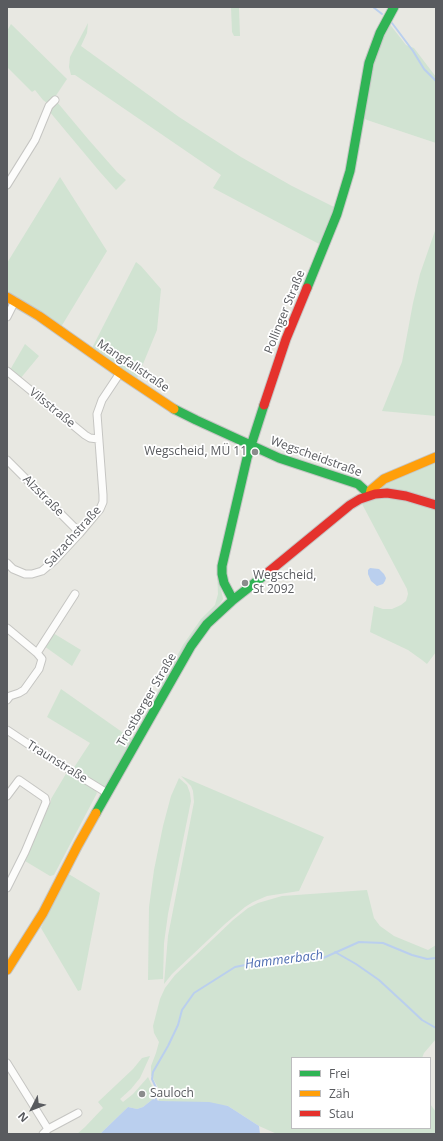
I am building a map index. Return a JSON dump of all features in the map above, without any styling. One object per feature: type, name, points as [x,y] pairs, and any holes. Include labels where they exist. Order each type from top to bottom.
[{"type":"street","name":"Pollinger Straße","points":[[233,600],[224,583],[222,566],[251,445],[286,339],[329,236],[345,190],[366,74],[380,32],[394,7]]},
{"type":"street","points":[[7,184],[35,140],[50,106],[55,100]]},
{"type":"street","name":"Mangfallstraße","points":[[11,299],[60,330],[120,374],[171,406],[202,423],[251,445]]},
{"type":"street","points":[[7,317],[11,299]]},
{"type":"street","name":"Vilsstraße","points":[[7,371],[85,435],[90,438],[98,439]]},
{"type":"street","name":"Salzachstraße","points":[[7,563],[13,569],[22,574],[39,573],[55,560],[100,509],[103,502],[98,439],[98,411],[102,400],[120,374]]},
{"type":"street","name":"Wegscheidstraße","points":[[251,445],[285,461],[358,484],[370,495]]},
{"type":"street","name":"Trostberger Straße","points":[[370,495],[371,490],[377,484],[413,466],[436,457]]},
{"type":"street","name":"Alzstraße","points":[[7,460],[80,533]]},
{"type":"street","name":"Trostberger Straße","points":[[8,966],[44,913],[78,845],[107,793],[191,646],[208,624],[233,600],[350,505],[360,499],[381,493],[395,494],[436,505]]},
{"type":"street","points":[[37,652],[75,594]]},
{"type":"street","points":[[7,628],[37,652],[42,659],[39,669],[23,691],[10,696],[7,700]]},
{"type":"street","name":"Traunstraße","points":[[7,730],[107,793]]},
{"type":"street","points":[[7,796],[19,780],[45,798],[46,802],[25,852],[7,888]]},
{"type":"street","points":[[7,1063],[45,1132],[78,1113]]},
{"type":"green space","points":[[231,7],[239,8],[240,36],[234,36],[232,32]]},
{"type":"green space","points":[[388,22],[406,45],[414,48],[436,77],[436,143],[362,117],[369,75]]},
{"type":"green space","points":[[88,23],[87,33],[81,46],[179,117],[241,157],[292,186],[336,208],[321,245],[213,188],[221,175],[75,75],[71,75],[69,67],[70,57]]},
{"type":"green space","points":[[11,24],[67,79],[49,104],[43,100],[35,90],[32,92],[7,67],[7,31]]},
{"type":"green space","points":[[57,102],[117,172],[126,180],[116,190],[49,111]]},
{"type":"green space","points":[[60,177],[107,251],[61,327],[7,294],[7,263]]},
{"type":"green space","points":[[436,228],[436,416],[382,411],[402,362],[420,274]]},
{"type":"green space","points":[[136,262],[161,289],[157,330],[136,381],[91,350]]},
{"type":"green space","points":[[25,344],[39,356],[20,379],[10,370]]},
{"type":"green space","points":[[436,459],[436,502],[379,491],[377,487]]},
{"type":"green space","points":[[372,497],[391,497],[436,508],[436,652],[427,664],[408,650],[370,632],[374,606],[383,609],[392,609],[406,601],[408,594],[407,589],[361,502]]},
{"type":"green space","points":[[217,572],[223,599],[211,614],[107,786],[103,787],[73,769],[90,743],[47,717],[61,689],[132,739],[183,645],[201,619],[215,605],[218,594]]},
{"type":"green space","points":[[53,633],[81,650],[72,666],[44,646]]},
{"type":"green space","points":[[67,772],[95,789],[97,793],[54,875],[50,876],[25,861],[51,799]]},
{"type":"green space","points":[[181,776],[324,837],[299,891],[267,896],[245,907],[172,974],[164,984],[168,936],[194,802],[191,786]]},
{"type":"green space","points":[[179,778],[187,785],[191,801],[168,914],[164,943],[163,979],[148,980],[149,907],[154,870],[171,796]]},
{"type":"green space","points":[[67,873],[100,893],[81,990],[78,991],[41,928]]},
{"type":"green space","points":[[367,890],[374,918],[380,926],[394,936],[428,950],[436,945],[436,1039],[422,1057],[291,1057],[291,1129],[431,1129],[431,1105],[436,1112],[436,1134],[277,1134],[259,1126],[228,1106],[159,1101],[159,1089],[151,1075],[151,1066],[159,1042],[154,1033],[153,1026],[160,999],[165,988],[175,975],[233,920],[248,908],[258,903],[282,896]]},
{"type":"green space","points":[[150,1056],[140,1078],[120,1099],[123,1102],[133,1094],[148,1077],[155,1092],[153,1099],[143,1107],[137,1109],[128,1107],[100,1134],[77,1134],[103,1108],[98,1102],[133,1069],[142,1058]]},
{"type":"water","points":[[370,568],[379,569],[384,574],[386,578],[383,584],[377,586],[371,581],[368,574],[368,570]]},
{"type":"water","points":[[153,1099],[160,1101],[209,1102],[228,1106],[259,1126],[260,1134],[100,1134],[128,1107],[137,1109],[143,1107]]},
{"type":"waterway","points":[[373,7],[382,14]]},
{"type":"waterway","points":[[392,23],[413,51],[424,69],[436,81]]},
{"type":"waterway","name":"Hammerbach","points":[[155,1102],[158,1093],[152,1079],[153,1072],[178,1025],[182,1010],[194,993],[235,967],[286,957],[321,959],[359,942],[383,943],[412,955],[427,959],[436,958]]},
{"type":"waterway","points":[[335,952],[379,980],[422,1020],[436,1028]]},
{"type":"traffic: fast","points":[[307,288],[337,214],[350,171],[369,63],[380,33],[394,7]]},
{"type":"traffic: fast","points":[[233,600],[224,583],[222,566],[247,458],[264,405]]},
{"type":"traffic: fast","points":[[174,409],[279,458],[358,484],[370,495]]},
{"type":"traffic: fast","points":[[96,813],[191,646],[207,624],[233,600],[266,574]]},
{"type":"traffic: slow","points":[[7,297],[39,316],[174,409]]},
{"type":"traffic: slow","points":[[370,495],[371,490],[384,479],[436,457]]},
{"type":"traffic: slow","points":[[7,970],[43,913],[96,813]]},
{"type":"traffic: jam","points":[[264,405],[286,339],[307,288]]},
{"type":"traffic: jam","points":[[266,574],[350,505],[360,499],[375,494],[387,493],[406,496],[436,505]]},
{"type":"place","name":"Wegscheid, MÜ 11","points":[[255,452]]},
{"type":"place","name":"Wegscheid, St 2092","points":[[245,583]]},
{"type":"place","name":"Sauloch","points":[[142,1094]]}]
